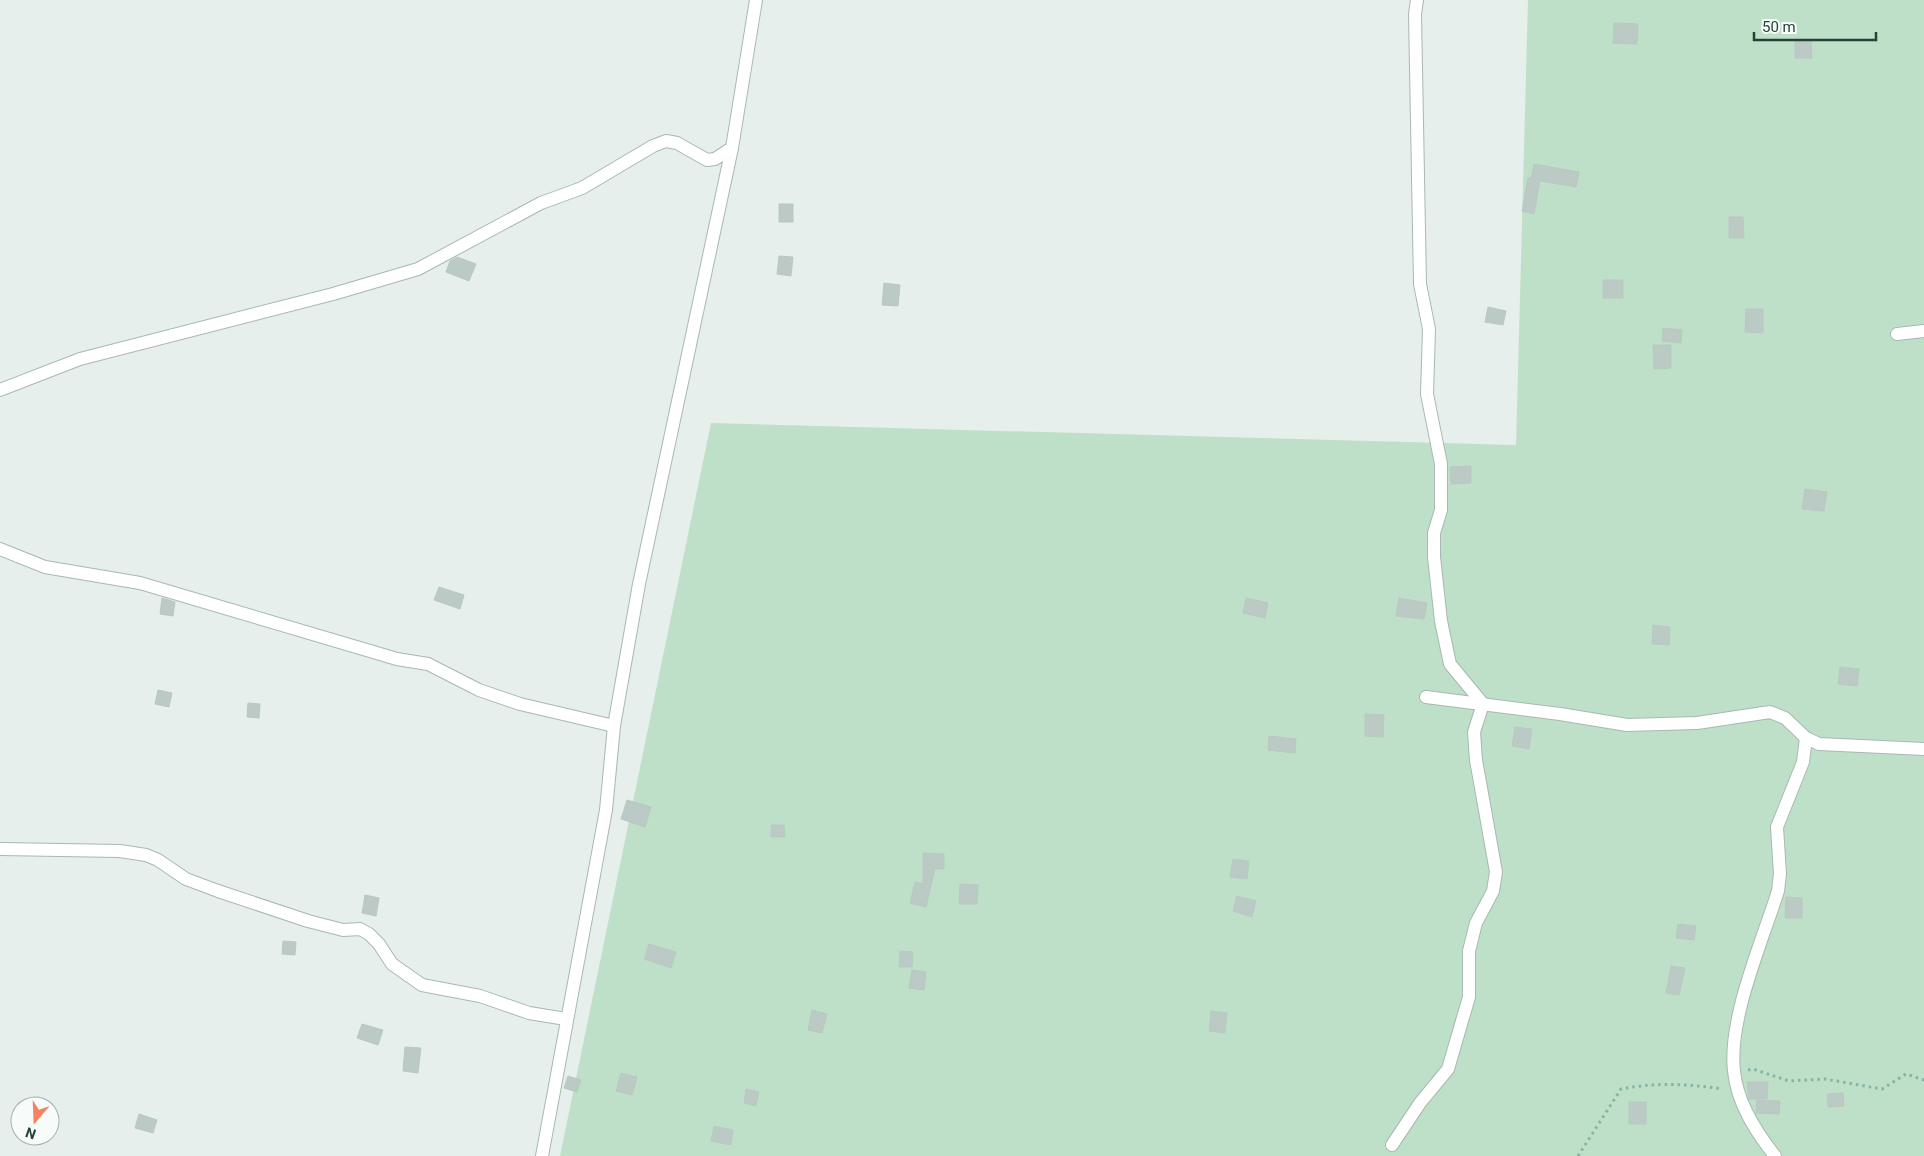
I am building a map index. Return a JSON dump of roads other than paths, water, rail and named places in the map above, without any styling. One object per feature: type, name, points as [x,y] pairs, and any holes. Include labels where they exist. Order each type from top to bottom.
[{"type":"street","points":[[542,1156],[566,1018],[606,810],[614,726],[639,584],[732,148],[756,0]]},
{"type":"street","points":[[1418,0],[1415,14],[1420,284],[1429,329],[1427,394],[1441,464],[1441,510],[1434,533],[1434,557],[1441,621],[1450,664],[1483,704]]},
{"type":"street","points":[[0,390],[80,359],[333,294],[418,269],[540,203],[582,188],[653,146],[666,141],[677,143],[707,160],[715,159],[732,148]]},
{"type":"street","points":[[1896,334],[1924,331]]},
{"type":"street","points":[[0,549],[45,567],[140,583],[239,610],[397,658],[428,664],[479,690],[520,704],[614,726]]},
{"type":"street","points":[[1426,697],[1627,725],[1697,723],[1770,712],[1785,718],[1806,738],[1819,744],[1924,749]]},
{"type":"street","points":[[1392,1145],[1420,1103],[1448,1069],[1468,997],[1468,951],[1476,923],[1493,891],[1496,872],[1476,760],[1474,732],[1483,704]]},
{"type":"street","points":[[1775,1156],[1760,1137],[1743,1106],[1734,1073],[1733,1042],[1738,1015],[1778,891],[1780,874],[1777,827],[1802,762],[1806,738]]},
{"type":"street","points":[[0,849],[120,851],[146,855],[158,860],[186,879],[218,891],[308,921],[343,930],[360,930],[369,934],[379,944],[392,964],[422,985],[480,996],[529,1013],[566,1018]]}]
